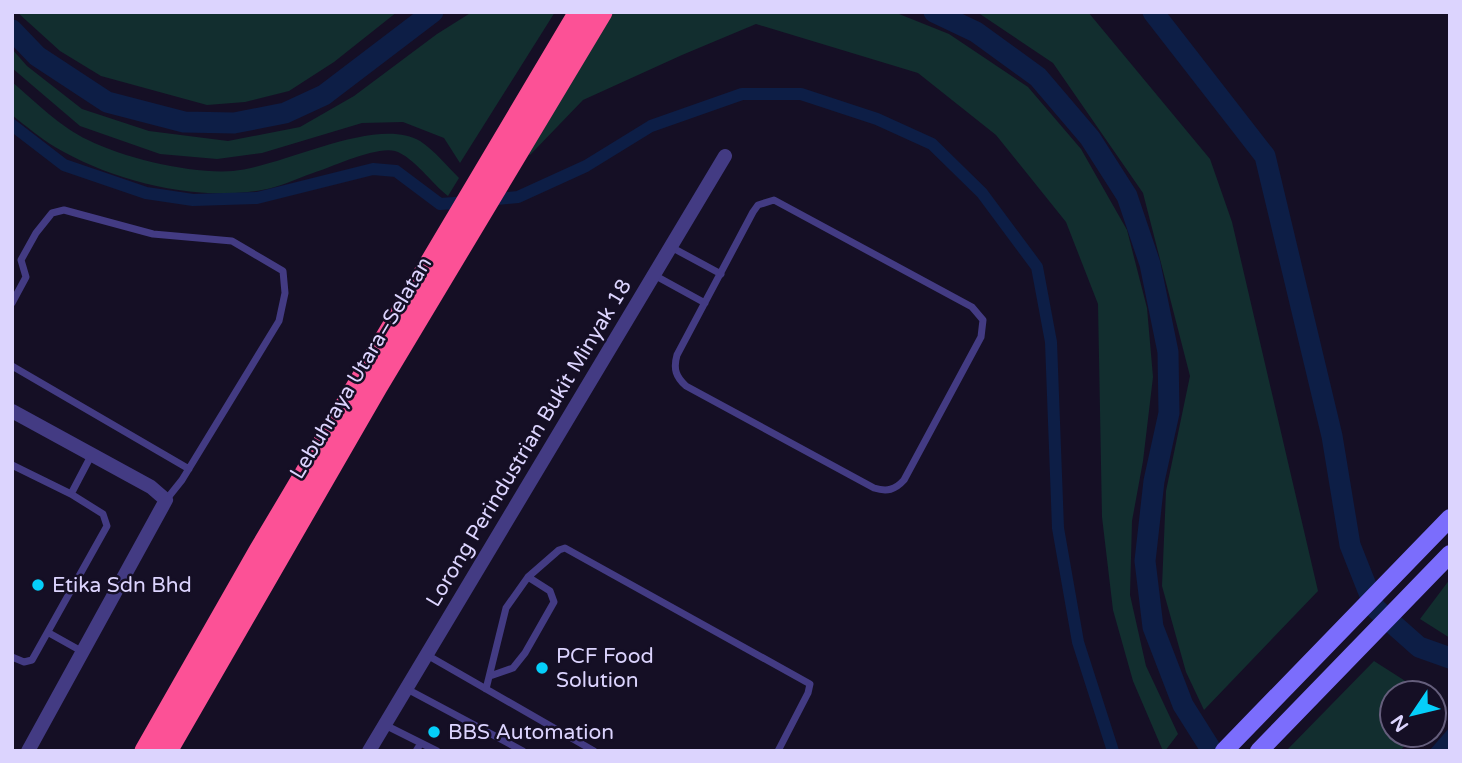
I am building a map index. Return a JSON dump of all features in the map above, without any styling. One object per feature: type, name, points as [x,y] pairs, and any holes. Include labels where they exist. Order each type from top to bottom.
[{"type":"highway","name":"Lebuhraya Utara–Selatan","points":[[167,751],[344,445],[435,272],[579,12]]},
{"type":"highway","name":"Lebuhraya Utara–Selatan","points":[[145,751],[209,637],[435,272],[602,12]]},
{"type":"street","name":"Lorong Perindustrian Bukit Minyak 18","points":[[374,749],[426,655],[725,156]]},
{"type":"street","points":[[12,411],[151,487],[166,500],[28,751]]},
{"type":"street","points":[[1224,751],[1450,518]]},
{"type":"street","points":[[1259,751],[1450,554]]},
{"type":"lane","points":[[774,200],[979,312],[983,328],[904,480],[898,486],[882,491],[680,380],[674,364],[677,355],[721,274],[753,212],[765,201],[774,200]]},
{"type":"lane","points":[[12,303],[26,277],[21,260],[26,251],[52,212],[64,210],[153,234],[233,241],[284,271],[285,293],[279,321],[189,469],[166,500]]},
{"type":"lane","points":[[671,247],[721,274]]},
{"type":"lane","points":[[654,275],[705,303]]},
{"type":"lane","points":[[12,366],[189,469]]},
{"type":"lane","points":[[71,495],[92,454]]},
{"type":"lane","points":[[12,465],[103,514],[107,526],[32,660],[24,662],[12,657]]},
{"type":"lane","points":[[486,689],[506,608],[528,577],[559,550],[565,548],[802,677],[810,684],[778,751]]},
{"type":"lane","points":[[490,676],[513,668],[525,653],[554,602],[550,591],[528,577]]},
{"type":"lane","points":[[49,633],[83,652]]},
{"type":"lane","points":[[426,655],[594,751]]},
{"type":"lane","points":[[407,689],[523,751]]},
{"type":"lane","points":[[385,725],[437,751]]},
{"type":"lane","points":[[416,751],[421,743]]},
{"type":"green space","points":[[17,12],[397,12],[334,62],[289,91],[245,102],[207,105],[101,76],[60,51]]},
{"type":"green space","points":[[472,12],[555,12],[460,163],[444,138],[403,122],[362,123],[262,153],[217,159],[160,154],[80,126],[12,68],[12,49],[27,66],[82,109],[149,131],[228,141],[300,127],[354,96],[437,34]]},
{"type":"green space","points":[[613,12],[894,12],[949,34],[1028,87],[1081,149],[1127,230],[1147,308],[1153,377],[1143,461],[1132,521],[1130,595],[1146,666],[1178,734],[1165,751],[1133,681],[1113,610],[1102,517],[1098,304],[1066,222],[996,135],[918,73],[756,24],[583,100],[530,155],[527,153]]},
{"type":"green space","points":[[977,12],[1088,12],[1210,159],[1232,222],[1318,591],[1204,710],[1186,672],[1162,586],[1166,491],[1190,376],[1143,193],[1053,63]]},
{"type":"green space","points":[[12,82],[48,114],[78,135],[103,147],[159,164],[198,170],[233,171],[354,138],[379,134],[401,135],[420,141],[459,178],[448,196],[409,159],[395,151],[387,150],[354,158],[262,190],[210,193],[156,186],[102,170],[44,140],[12,115]]},
{"type":"green space","points":[[1450,579],[1450,638],[1420,619]]},
{"type":"green space","points":[[1374,661],[1402,679],[1378,679],[1378,749],[1402,749],[1400,751],[1286,751]]},
{"type":"water","points":[[1450,727],[1450,751],[1429,751],[1448,749]]},
{"type":"waterway","points":[[12,30],[37,56],[107,102],[184,122],[234,123],[285,113],[324,95],[433,12]]},
{"type":"waterway","points":[[934,12],[976,32],[1038,77],[1090,138],[1127,196],[1150,264],[1168,352],[1169,413],[1154,481],[1145,561],[1153,627],[1183,705],[1212,751]]},
{"type":"waterway","points":[[1153,12],[1265,156],[1332,436],[1350,545],[1375,608],[1419,647],[1450,658]]},
{"type":"waterway","points":[[487,200],[518,197],[586,166],[651,126],[742,94],[801,94],[877,119],[932,144],[982,193],[1037,267],[1051,342],[1058,528],[1078,642],[1113,751]]},
{"type":"waterway","points":[[12,125],[64,165],[146,193],[193,200],[257,198],[373,169],[396,171],[440,204],[469,202]]},
{"type":"place","name":"Etika Sdn Bhd","points":[[38,585]]},
{"type":"place","name":"PCF Food Solution","points":[[542,668]]},
{"type":"place","name":"BBS Automation","points":[[434,732]]}]
